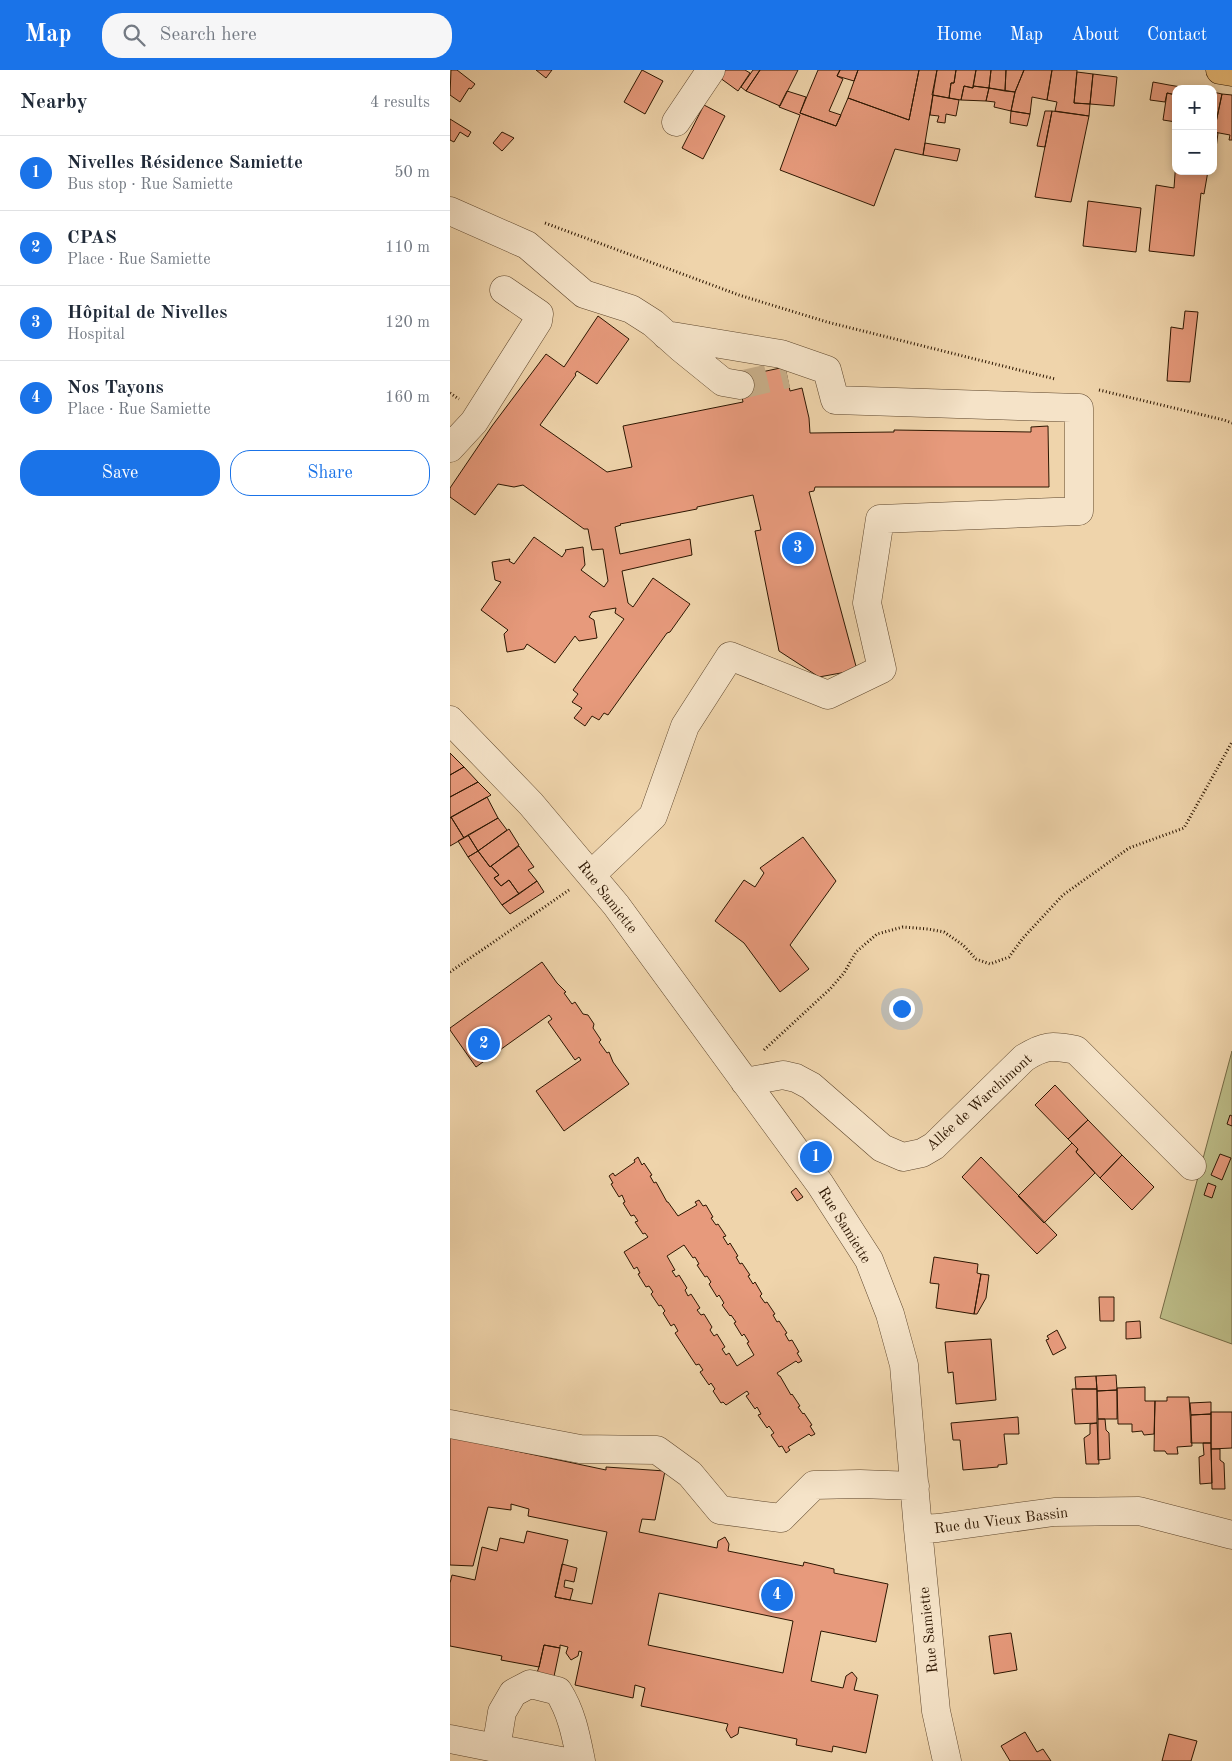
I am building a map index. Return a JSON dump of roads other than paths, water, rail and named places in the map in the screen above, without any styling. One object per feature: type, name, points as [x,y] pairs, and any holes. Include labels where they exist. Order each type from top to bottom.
[{"type":"main road","points":[[1220,70],[1232,72]]},
{"type":"street","points":[[676,122],[711,70]]},
{"type":"street","points":[[450,211],[527,244],[584,294],[631,309],[653,323],[722,382],[740,385]]},
{"type":"street","points":[[450,448],[474,422],[538,321],[539,314],[504,290]]},
{"type":"street","points":[[666,334],[782,354],[827,370]]},
{"type":"street","points":[[787,374],[827,370]]},
{"type":"street","points":[[592,874],[653,816],[685,726],[730,656],[828,695],[882,669],[867,603],[880,519],[1078,511],[1079,408],[835,400],[827,370]]},
{"type":"street","name":"Rue Samiette","points":[[450,720],[531,804],[592,874],[820,1184],[869,1260],[890,1314],[904,1365],[936,1711],[947,1761]]},
{"type":"street","name":"Allée de Warchimont","points":[[742,1078],[783,1075],[796,1078],[811,1086],[882,1148],[903,1157],[922,1153],[934,1146],[1024,1058],[1037,1050],[1055,1046],[1076,1050],[1192,1166]]},
{"type":"street","points":[[450,1424],[580,1449],[657,1450],[690,1474],[720,1510],[781,1518],[814,1485],[915,1486]]},
{"type":"street","name":"Rue du Vieux Bassin","points":[[918,1529],[1054,1512],[1139,1511],[1232,1535]]},
{"type":"street","points":[[496,1749],[502,1712],[513,1693],[530,1684],[558,1691],[572,1719],[581,1761]]},
{"type":"street","points":[[450,1740],[562,1761]]},
{"type":"tunnel","points":[[740,385],[787,374]]},
{"type":"place","name":"Hôpital de Nivelles","points":[[798,548]]},
{"type":"place","name":"CPAS","points":[[484,1044]]},
{"type":"place","name":"Nivelles Résidence Samiette","points":[[816,1157]]},
{"type":"place","name":"Nos Tayons","points":[[777,1595]]}]
